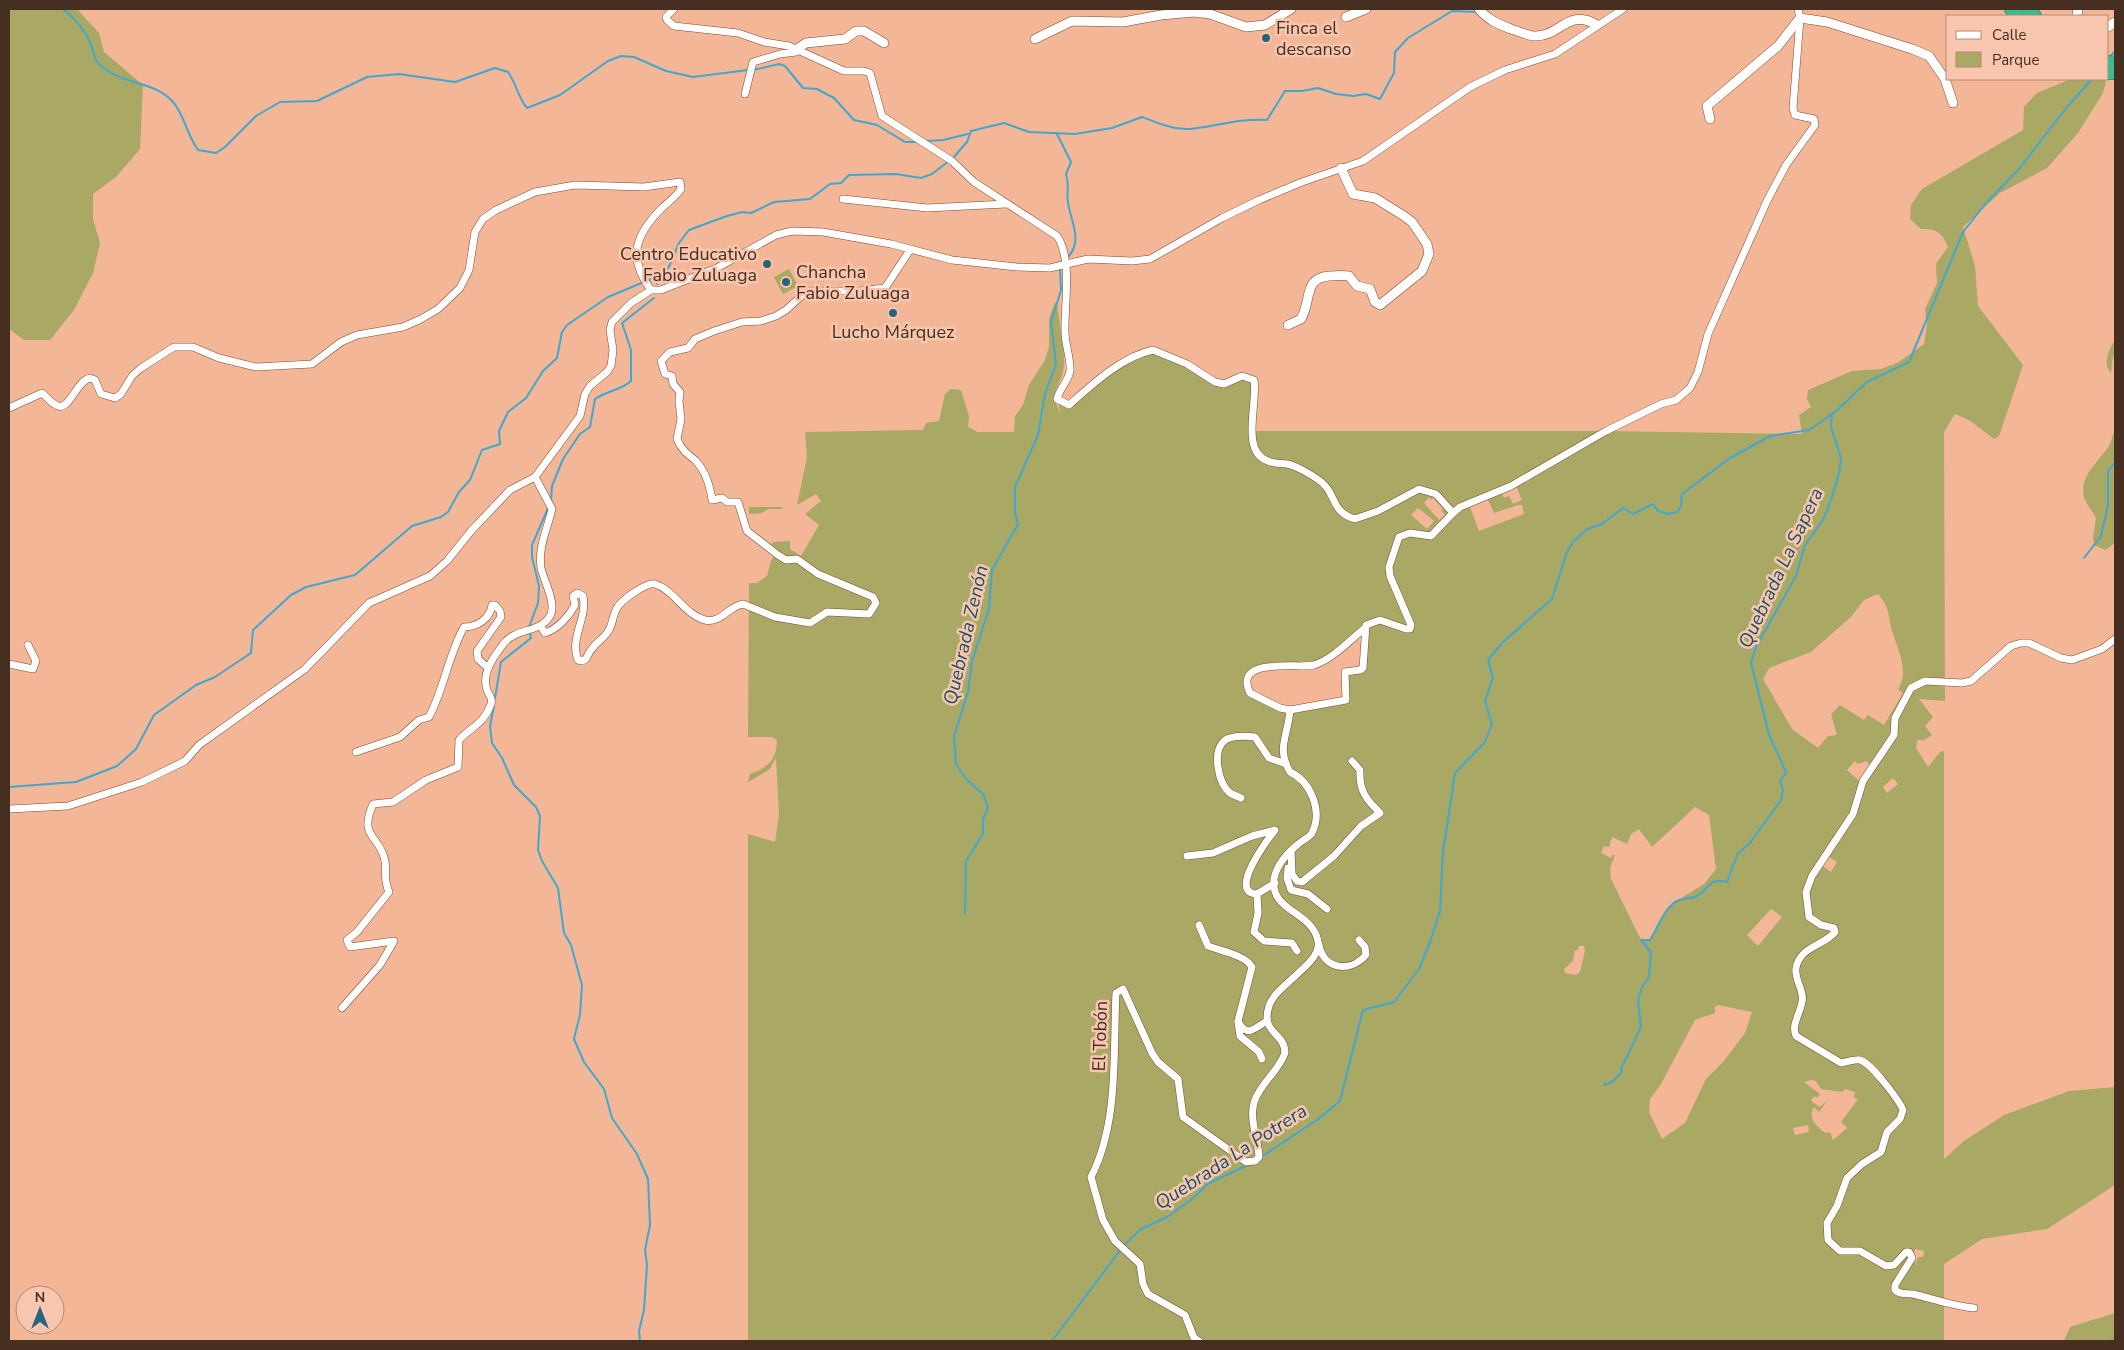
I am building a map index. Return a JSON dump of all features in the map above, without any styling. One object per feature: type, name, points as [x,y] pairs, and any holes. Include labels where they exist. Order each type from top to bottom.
[{"type":"street","points":[[674,9],[666,17],[674,26],[726,30],[797,49],[844,70],[870,73],[882,116],[951,160],[974,182],[1057,236],[1062,244],[1067,303],[1064,333],[1070,370],[1058,392],[1057,399],[1063,404],[1069,405],[1109,373],[1132,358],[1153,350],[1187,364],[1215,382],[1224,384],[1242,376],[1254,380],[1256,399],[1252,439],[1259,456],[1270,462],[1289,464],[1320,481],[1326,486],[1339,511],[1347,516],[1355,519],[1365,517],[1419,489],[1436,494],[1453,513]]},
{"type":"street","points":[[1035,39],[1072,22],[1122,22],[1161,14],[1194,12],[1210,14],[1246,27],[1265,25],[1291,9]]},
{"type":"street","points":[[1346,17],[1366,9]]},
{"type":"street","points":[[1479,9],[1496,24],[1534,36],[1550,32],[1579,18],[1586,18],[1597,25]]},
{"type":"street","points":[[9,809],[68,806],[142,782],[186,760],[211,736],[305,670],[369,603],[430,576],[447,561],[471,531],[510,490],[535,476],[580,416],[585,394],[590,386],[607,372],[611,366],[613,350],[610,330],[612,322],[631,303],[651,290],[662,290],[726,264],[784,232],[823,232],[891,244],[952,260],[1017,267],[1050,268],[1088,259],[1132,262],[1150,259],[1258,200],[1363,161],[1470,87],[1505,70],[1555,54],[1623,9]]},
{"type":"street","points":[[1799,13],[1930,56],[1945,79],[1953,103]]},
{"type":"street","points":[[1710,119],[1707,106],[1762,57],[1778,46],[1799,13]]},
{"type":"street","points":[[1365,628],[1365,663],[1360,670],[1345,672],[1348,691],[1346,700],[1290,710],[1280,708],[1250,693],[1247,682],[1249,676],[1266,666],[1315,665],[1325,660],[1372,621],[1380,620],[1410,629],[1412,625],[1390,576],[1389,567],[1399,537],[1404,534],[1431,536],[1460,507],[1512,486],[1606,431],[1662,404],[1676,400],[1690,388],[1698,372],[1708,334],[1767,201],[1786,164],[1815,124],[1814,119],[1795,116],[1793,108],[1799,13]]},
{"type":"street","points":[[745,94],[749,71],[753,62],[780,54],[796,52],[797,49],[806,43],[845,39],[856,31],[864,31],[884,43]]},
{"type":"street","points":[[1288,325],[1301,319],[1309,299],[1312,282],[1316,278],[1349,276],[1357,286],[1370,288],[1375,302],[1380,305],[1422,271],[1427,263],[1429,254],[1428,244],[1412,222],[1375,198],[1353,194],[1341,168]]},
{"type":"street","points":[[9,408],[42,393],[56,405],[66,405],[82,382],[90,378],[95,380],[101,394],[115,398],[121,394],[132,376],[141,368],[174,347],[193,346],[219,358],[256,367],[312,364],[341,342],[357,335],[403,327],[438,309],[460,288],[469,270],[475,232],[484,219],[496,210],[535,192],[575,185],[644,187],[680,182],[681,189],[678,194],[648,223],[640,240],[635,259],[643,279],[651,290]]},
{"type":"street","points":[[843,199],[927,208],[1006,204]]},
{"type":"street","points":[[540,627],[545,633],[550,631],[571,612],[575,604],[573,596],[577,593],[583,596],[584,611],[575,647],[576,655],[582,661],[586,659],[592,646],[610,628],[617,607],[628,596],[650,584],[656,584],[685,608],[705,620],[716,620],[743,604],[775,617],[810,623],[827,612],[869,614],[872,611],[876,603],[873,597],[818,574],[797,559],[782,558],[750,534],[745,528],[738,502],[727,502],[722,498],[712,500],[712,490],[702,470],[687,456],[677,439],[681,419],[678,401],[680,392],[673,384],[672,376],[665,374],[662,361],[670,352],[688,348],[695,339],[714,331],[742,322],[760,321],[776,316],[807,292],[860,291],[885,288],[910,250]]},
{"type":"street","points":[[342,1008],[380,965],[394,942],[350,947],[347,940],[357,932],[389,892],[384,881],[385,862],[367,827],[368,817],[373,804],[393,802],[426,780],[458,766],[459,740],[477,727],[491,702],[491,696],[487,690],[488,668],[507,640],[540,627],[550,616],[552,605],[542,569],[540,551],[550,507],[535,476]]},
{"type":"street","points":[[356,752],[400,737],[419,720],[428,717],[444,685],[464,627],[475,626],[492,612],[492,605],[496,605],[501,617],[477,651],[478,659],[488,668]]},
{"type":"street","points":[[1974,1308],[1951,1306],[1914,1294],[1898,1293],[1895,1290],[1895,1285],[1912,1258],[1909,1252],[1906,1252],[1894,1265],[1886,1266],[1860,1251],[1840,1251],[1828,1240],[1827,1223],[1837,1206],[1847,1178],[1862,1164],[1881,1152],[1887,1132],[1900,1119],[1903,1110],[1869,1065],[1861,1060],[1841,1062],[1796,1036],[1795,1023],[1802,1002],[1796,974],[1798,963],[1812,945],[1835,932],[1834,928],[1821,925],[1809,917],[1806,892],[1817,867],[1854,814],[1866,774],[1894,735],[1895,718],[1911,688],[1925,681],[1971,681],[2011,646],[2021,643],[2029,643],[2061,658],[2072,660],[2102,649],[2115,638]]},
{"type":"street","points":[[9,664],[33,669],[36,661],[28,646]]},
{"type":"street","points":[[1290,710],[1288,729],[1282,752],[1290,772],[1301,777],[1313,794],[1316,820],[1311,834],[1280,863],[1275,883],[1276,896],[1284,907],[1293,910],[1310,926],[1326,961],[1334,967],[1343,967],[1359,962],[1366,955],[1365,947],[1359,940]]},
{"type":"street","points":[[1241,798],[1229,792],[1219,773],[1218,762],[1222,743],[1227,739],[1245,736],[1255,737],[1269,758],[1286,764]]},
{"type":"street","points":[[1290,852],[1292,874],[1297,881],[1302,882],[1334,856],[1361,826],[1380,813],[1365,798],[1359,785],[1360,770],[1352,761]]},
{"type":"street","points":[[1187,856],[1213,853],[1252,836],[1274,830],[1256,855],[1247,875],[1246,886],[1250,892],[1257,894],[1275,883]]},
{"type":"street","points":[[1290,852],[1288,878],[1291,890],[1308,894],[1327,909]]},
{"type":"street","points":[[1257,894],[1258,914],[1254,932],[1264,941],[1292,943],[1297,951]]},
{"type":"street","points":[[1199,925],[1208,946],[1242,958],[1249,962],[1252,967],[1238,1020],[1240,1036],[1258,1052],[1262,1059]]},
{"type":"street","points":[[1238,1020],[1242,1028],[1248,1031],[1255,1030],[1267,1021],[1269,1004],[1277,991],[1315,956],[1318,942]]},
{"type":"street","name":"El Tobón","points":[[1199,1341],[1194,1338],[1185,1315],[1148,1294],[1143,1284],[1140,1264],[1116,1241],[1103,1220],[1091,1177],[1100,1161],[1112,1096],[1117,1040],[1116,993],[1123,989],[1152,1053],[1158,1062],[1178,1079],[1183,1117],[1246,1162],[1256,1161],[1259,1157],[1253,1131],[1258,1092],[1280,1066],[1285,1053],[1283,1044],[1268,1028],[1267,1021]]},
{"type":"green space","points":[[9,9],[77,9],[99,33],[104,52],[143,85],[140,149],[116,177],[93,194],[93,219],[100,243],[93,273],[74,310],[50,340],[24,340],[9,329]]},
{"type":"green space","points":[[2069,80],[2106,81],[2103,93],[2078,133],[2047,168],[2000,193],[1963,227],[1975,266],[1978,306],[2023,365],[1999,436],[1994,439],[1969,420],[1955,414],[1944,432],[1945,701],[1919,699],[1933,717],[1925,726],[1932,735],[1922,741],[1920,739],[1917,741],[1916,748],[1928,767],[1940,752],[1944,751],[1944,1159],[1964,1141],[2004,1115],[2069,1091],[2115,1087],[2115,1185],[2047,1229],[1982,1239],[1944,1264],[1944,1341],[748,1341],[748,834],[775,842],[779,815],[776,758],[769,770],[748,782],[750,774],[762,769],[770,762],[777,747],[777,740],[772,737],[748,737],[749,583],[757,583],[767,576],[771,561],[776,553],[770,547],[773,542],[790,541],[790,549],[801,556],[819,525],[805,514],[821,501],[816,494],[797,505],[807,457],[805,432],[923,430],[926,423],[939,421],[945,394],[951,389],[961,390],[969,416],[968,427],[978,432],[1014,432],[1015,416],[1023,405],[1029,385],[1045,360],[1049,347],[1049,319],[1055,302],[1057,303],[1064,355],[1063,371],[1055,393],[1061,414],[1057,399],[1070,405],[1109,373],[1153,350],[1224,384],[1242,376],[1254,380],[1252,431],[1606,431],[1802,434],[1799,415],[1811,407],[1807,399],[1808,390],[1852,371],[1881,369],[1897,363],[1924,344],[1927,325],[1925,309],[1937,283],[1936,264],[1948,247],[1938,232],[1921,229],[1910,219],[1911,205],[1922,189],[2023,130],[2024,107],[2037,93]],"holes":[[[1516,486],[1522,500],[1513,504],[1509,496],[1504,498],[1501,492]],[[1429,497],[1431,500],[1433,498],[1443,509],[1441,510],[1445,515],[1439,520],[1424,503]],[[1488,500],[1494,513],[1522,505],[1524,514],[1479,531],[1470,507]],[[1418,508],[1434,521],[1427,529],[1411,515]],[[1878,594],[1882,599],[1887,608],[1903,668],[1903,675],[1898,689],[1903,693],[1884,725],[1868,715],[1864,720],[1840,705],[1831,714],[1837,735],[1828,736],[1818,748],[1792,729],[1763,679],[1769,668],[1811,652],[1852,616],[1864,600]],[[1366,628],[1360,670],[1344,676],[1346,700],[1290,710],[1250,693],[1249,676],[1277,665],[1315,665]],[[1855,761],[1858,764],[1866,761],[1870,765],[1860,782],[1847,770]],[[1893,778],[1898,784],[1887,793],[1883,787]],[[1695,807],[1709,815],[1716,869],[1704,884],[1670,905],[1650,940],[1641,940],[1611,879],[1610,868],[1615,855],[1612,855],[1611,858],[1601,853],[1604,846],[1609,847],[1612,837],[1627,844],[1631,834],[1639,829],[1652,847]],[[1826,855],[1837,862],[1831,872],[1820,864]],[[1771,909],[1782,917],[1758,946],[1747,935]],[[1579,946],[1584,946],[1585,951],[1580,972],[1576,975],[1565,973],[1564,969],[1573,961],[1575,950],[1578,950]],[[1718,1005],[1752,1012],[1745,1033],[1724,1061],[1706,1079],[1685,1123],[1662,1139],[1649,1112],[1650,1099],[1661,1084],[1695,1020],[1715,1013],[1715,1007]],[[1816,1081],[1821,1089],[1842,1092],[1845,1089],[1855,1092],[1854,1098],[1858,1099],[1841,1122],[1847,1128],[1833,1140],[1830,1132],[1825,1133],[1812,1119],[1814,1107],[1819,1112],[1828,1100],[1820,1107],[1811,1101],[1814,1096],[1817,1098],[1820,1094],[1804,1082]],[[1808,1125],[1809,1132],[1795,1135],[1793,1128]],[[1915,1249],[1924,1251],[1923,1257],[1918,1257],[1916,1263],[1912,1262]]]},
{"type":"green space","name":"Chancha Fabio Zuluaga","points":[[789,269],[798,286],[783,294],[774,277]]},
{"type":"green space","points":[[2115,340],[2115,359],[2113,356],[2111,373],[2108,369],[2107,360]]},
{"type":"green space","points":[[2115,431],[2115,543],[2105,550],[2094,545],[2093,537],[2096,518],[2085,500],[2083,490],[2086,477],[2109,447]]},
{"type":"green space","points":[[749,507],[782,507],[782,509],[768,509],[762,513],[749,514]]},
{"type":"green space","points":[[2115,1313],[2115,1341],[2064,1341],[2070,1327]]},
{"type":"waterway","points":[[63,9],[83,30],[89,40],[96,60],[103,68],[113,74],[155,89],[165,95],[177,107],[198,150],[216,153],[225,147],[256,116],[280,102],[317,101],[367,77],[399,74],[455,82],[495,68],[508,72],[527,108],[560,95],[608,61],[621,56],[634,57],[666,71],[693,77],[748,70]]},
{"type":"waterway","points":[[953,158],[967,142],[971,131],[1004,123],[1029,132],[1075,134],[1112,128],[1142,117],[1172,127],[1191,129],[1238,121],[1267,120],[1285,91],[1302,91],[1318,88],[1336,94],[1353,96],[1366,94],[1380,99],[1394,73],[1395,52],[1408,38],[1452,11],[1478,12]]},
{"type":"waterway","name":"Quebrada La Potrera","points":[[2109,58],[2115,51]]},
{"type":"waterway","points":[[753,70],[779,64],[785,66],[803,88],[817,89],[834,98],[854,120],[877,125],[905,142],[919,142]]},
{"type":"waterway","name":"Quebrada La Potrera","points":[[1261,1157],[1317,1120],[1340,1101],[1363,1010],[1394,1002],[1419,969],[1440,911],[1443,852],[1455,773],[1485,742],[1492,724],[1485,701],[1493,678],[1488,660],[1502,643],[1552,599],[1567,552],[1573,542],[1587,529],[1602,524],[1623,508],[1633,514],[1653,504],[1658,511],[1669,514],[1677,512],[1681,506],[1682,494],[1730,458],[1770,436],[1809,430],[1836,411],[1867,382],[1909,362],[1963,232],[1987,202],[2019,169],[2067,107],[2091,80]]},
{"type":"waterway","points":[[926,141],[943,140],[968,134]]},
{"type":"waterway","name":"Quebrada Zenón","points":[[1057,134],[1071,162],[1066,174],[1068,182],[1067,195],[1075,243],[1069,256]]},
{"type":"waterway","points":[[648,281],[668,269],[679,243],[689,230],[742,212],[751,213],[774,202],[810,199],[830,184],[841,183],[849,175],[896,174],[921,178],[932,174],[949,161]]},
{"type":"waterway","name":"Quebrada Zenón","points":[[965,914],[966,861],[983,834],[983,819],[988,808],[983,794],[966,779],[956,764],[954,736],[968,692],[972,661],[989,609],[992,570],[1018,524],[1015,513],[1015,487],[1038,435],[1045,394],[1056,364],[1051,322],[1061,290],[1060,270]]},
{"type":"waterway","points":[[657,284],[658,277]]},
{"type":"waterway","points":[[9,787],[76,782],[117,766],[136,749],[154,715],[196,685],[215,677],[251,653],[253,630],[291,595],[306,587],[355,575],[412,526],[441,517],[448,512],[459,492],[470,480],[482,450],[500,444],[499,431],[508,412],[526,398],[543,371],[557,358],[562,332],[567,325],[608,297],[644,282]]},
{"type":"waterway","points":[[551,502],[552,486],[563,459],[580,434],[590,427],[595,399],[631,381],[631,350],[622,323],[654,298]]},
{"type":"waterway","name":"Quebrada La Sapera","points":[[1604,1085],[1612,1082],[1622,1072],[1621,1069],[1641,1027],[1638,1000],[1642,987],[1649,977],[1651,952],[1641,940],[1650,940],[1665,913],[1673,904],[1679,900],[1697,896],[1716,881],[1727,882],[1738,853],[1750,843],[1781,800],[1783,790],[1780,781],[1786,772],[1769,735],[1751,663],[1756,647],[1796,576],[1805,545],[1823,520],[1832,497],[1841,458],[1831,427],[1832,415]]},
{"type":"waterway","points":[[2084,558],[2101,536],[2108,505],[2108,471],[2115,462]]},
{"type":"waterway","points":[[529,627],[538,603],[539,586],[532,557],[532,545],[549,506]]},
{"type":"waterway","points":[[495,698],[501,662],[531,638],[530,634]]},
{"type":"waterway","points":[[494,706],[490,726],[492,743],[502,758],[514,785],[536,807],[540,816],[538,850],[542,861],[558,888],[564,933],[571,945],[582,985],[580,1015],[574,1039],[584,1062],[604,1089],[612,1118],[637,1154],[648,1179],[650,1225],[645,1250],[647,1265],[644,1310],[639,1331],[640,1341]]},
{"type":"waterway","name":"Quebrada La Potrera","points":[[1124,1245],[1141,1229],[1167,1217],[1192,1199],[1209,1183],[1248,1165]]},
{"type":"waterway","name":"Quebrada La Potrera","points":[[1052,1341],[1121,1249]]},
{"type":"waterway","points":[[2108,1341],[2115,1340]]},
{"type":"place","name":"Finca el descanso","points":[[1266,38]]},
{"type":"place","name":"Centro Educativo Fabio Zuluaga","points":[[767,264]]},
{"type":"place","name":"Chancha Fabio Zuluaga","points":[[786,282]]},
{"type":"place","name":"Lucho Márquez","points":[[893,313]]}]
